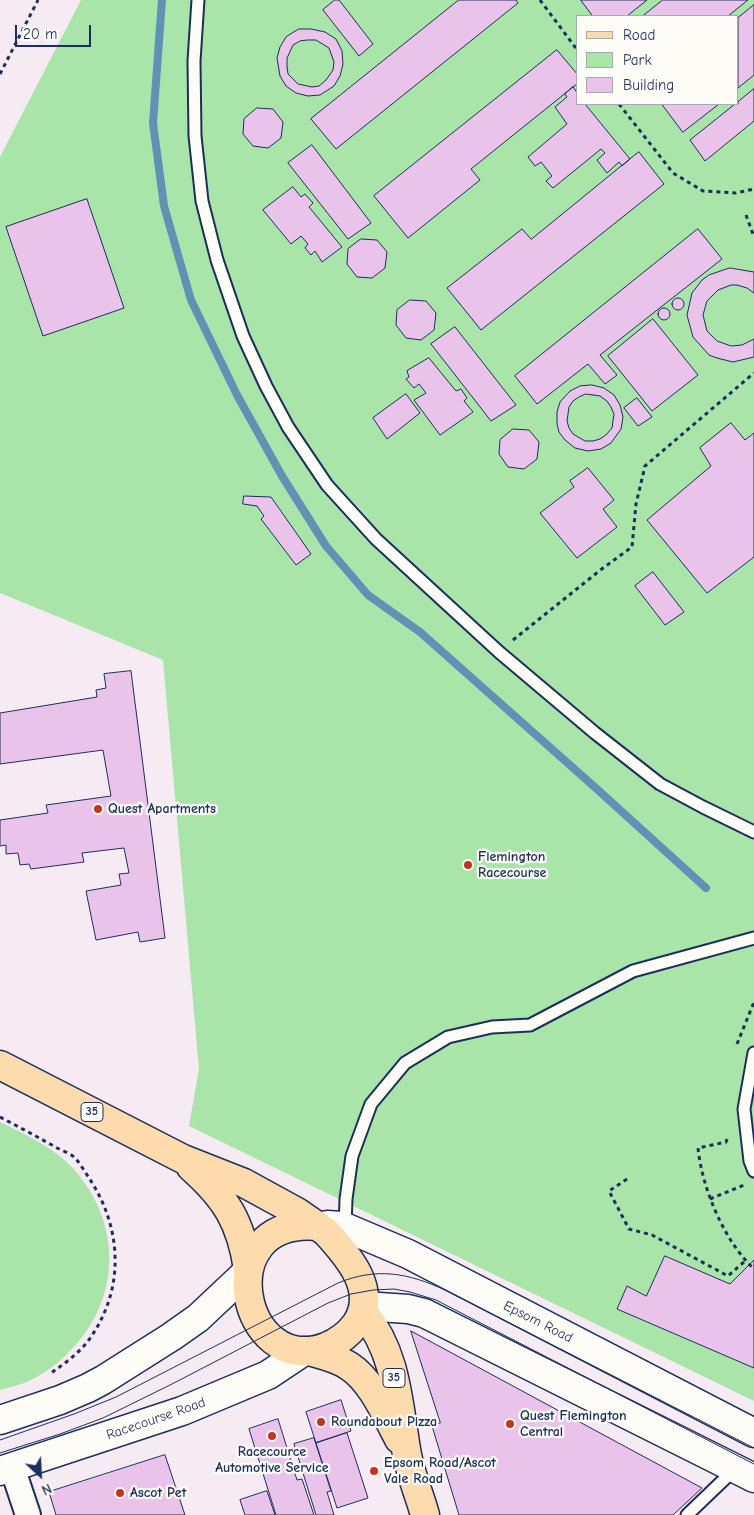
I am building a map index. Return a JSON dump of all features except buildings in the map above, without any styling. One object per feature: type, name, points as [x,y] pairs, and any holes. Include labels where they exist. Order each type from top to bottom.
[{"type":"main road","name":"Epsom Road","points":[[0,1066],[183,1159],[244,1184],[327,1227],[408,1254],[754,1433]]},
{"type":"main road","name":"Epsom Road","points":[[183,1159],[208,1182],[225,1202],[232,1214],[248,1270]]},
{"type":"main road","points":[[0,1420],[88,1388],[198,1318],[248,1270],[255,1253],[274,1234],[300,1225],[327,1227]]},
{"type":"main road","name":"35","points":[[327,1227],[330,1237],[355,1267],[364,1291],[364,1309],[384,1344],[401,1410],[406,1451],[425,1515]]},
{"type":"main road","name":"35","points":[[248,1270],[249,1300],[260,1326],[278,1343],[327,1356],[348,1365],[362,1378],[406,1451]]},
{"type":"main road","points":[[307,1351],[320,1349],[337,1342],[352,1329],[364,1309],[408,1309],[424,1313],[745,1474]]},
{"type":"main road","name":"Racecourse Road","points":[[6,1469],[182,1411],[268,1375],[307,1351]]},
{"type":"street","points":[[6,1469],[28,1515]]},
{"type":"lane","points":[[198,0],[194,61],[195,136],[202,201],[217,260],[243,336],[266,386],[288,427],[327,485],[376,539],[498,652],[595,733],[660,784],[754,832]]},
{"type":"lane","points":[[327,1227],[346,1192],[352,1156],[371,1104],[405,1063],[448,1037],[492,1027],[530,1025],[633,971],[754,938]]},
{"type":"lane","points":[[754,1053],[744,1109],[750,1160],[754,1171]]},
{"type":"lane","points":[[687,1515],[745,1474]]},
{"type":"path","points":[[0,74],[38,0]]},
{"type":"path","points":[[540,0],[576,48]]},
{"type":"path","points":[[620,105],[673,173],[703,191],[736,192],[754,189]]},
{"type":"path","points":[[746,215],[754,237]]},
{"type":"path","points":[[498,652],[632,547],[636,504],[645,466],[754,373]]},
{"type":"path","points":[[734,1052],[754,1002]]},
{"type":"path","points":[[0,1117],[75,1158],[99,1193],[110,1220],[114,1243],[114,1277],[109,1303],[100,1323],[87,1342],[71,1359],[49,1374]]},
{"type":"path","points":[[727,1138],[726,1142],[698,1148],[705,1188],[726,1232],[745,1261],[754,1269]]},
{"type":"path","points":[[627,1179],[609,1191],[630,1229],[652,1235],[728,1276],[745,1261]]},
{"type":"path","points":[[710,1199],[747,1184]]},
{"type":"green space","name":"Flemington Racecourse","points":[[81,0],[754,0],[754,1401],[189,1126],[199,1069],[163,660],[0,593],[0,157]]},
{"type":"green space","points":[[0,1122],[52,1150],[78,1174],[93,1196],[103,1219],[108,1243],[109,1267],[105,1291],[97,1314],[84,1335],[62,1359],[44,1373],[34,1379],[0,1390]]},
{"type":"waterway","points":[[162,0],[153,123],[164,206],[191,300],[237,395],[282,476],[326,546],[368,595],[420,632],[706,888]]},
{"type":"tram line","points":[[0,1440],[116,1397],[338,1283],[366,1275],[392,1274],[418,1279],[445,1290],[754,1448]]},
{"type":"tram line","points":[[0,1453],[103,1418],[328,1303],[351,1294],[394,1289],[436,1300],[754,1464]]},
{"type":"place","name":"Quest Apartments","points":[[98,809]]},
{"type":"place","name":"Flemington Racecourse","points":[[468,865]]},
{"type":"place","name":"Roundabout Pizza","points":[[321,1422]]},
{"type":"place","name":"Quest Flemington Central","points":[[510,1424]]},
{"type":"place","name":"Racecource Automotive Service","points":[[272,1436]]},
{"type":"place","name":"Epsom Road/Ascot Vale Road","points":[[374,1471]]},
{"type":"place","name":"Ascot Pet","points":[[120,1493]]}]
